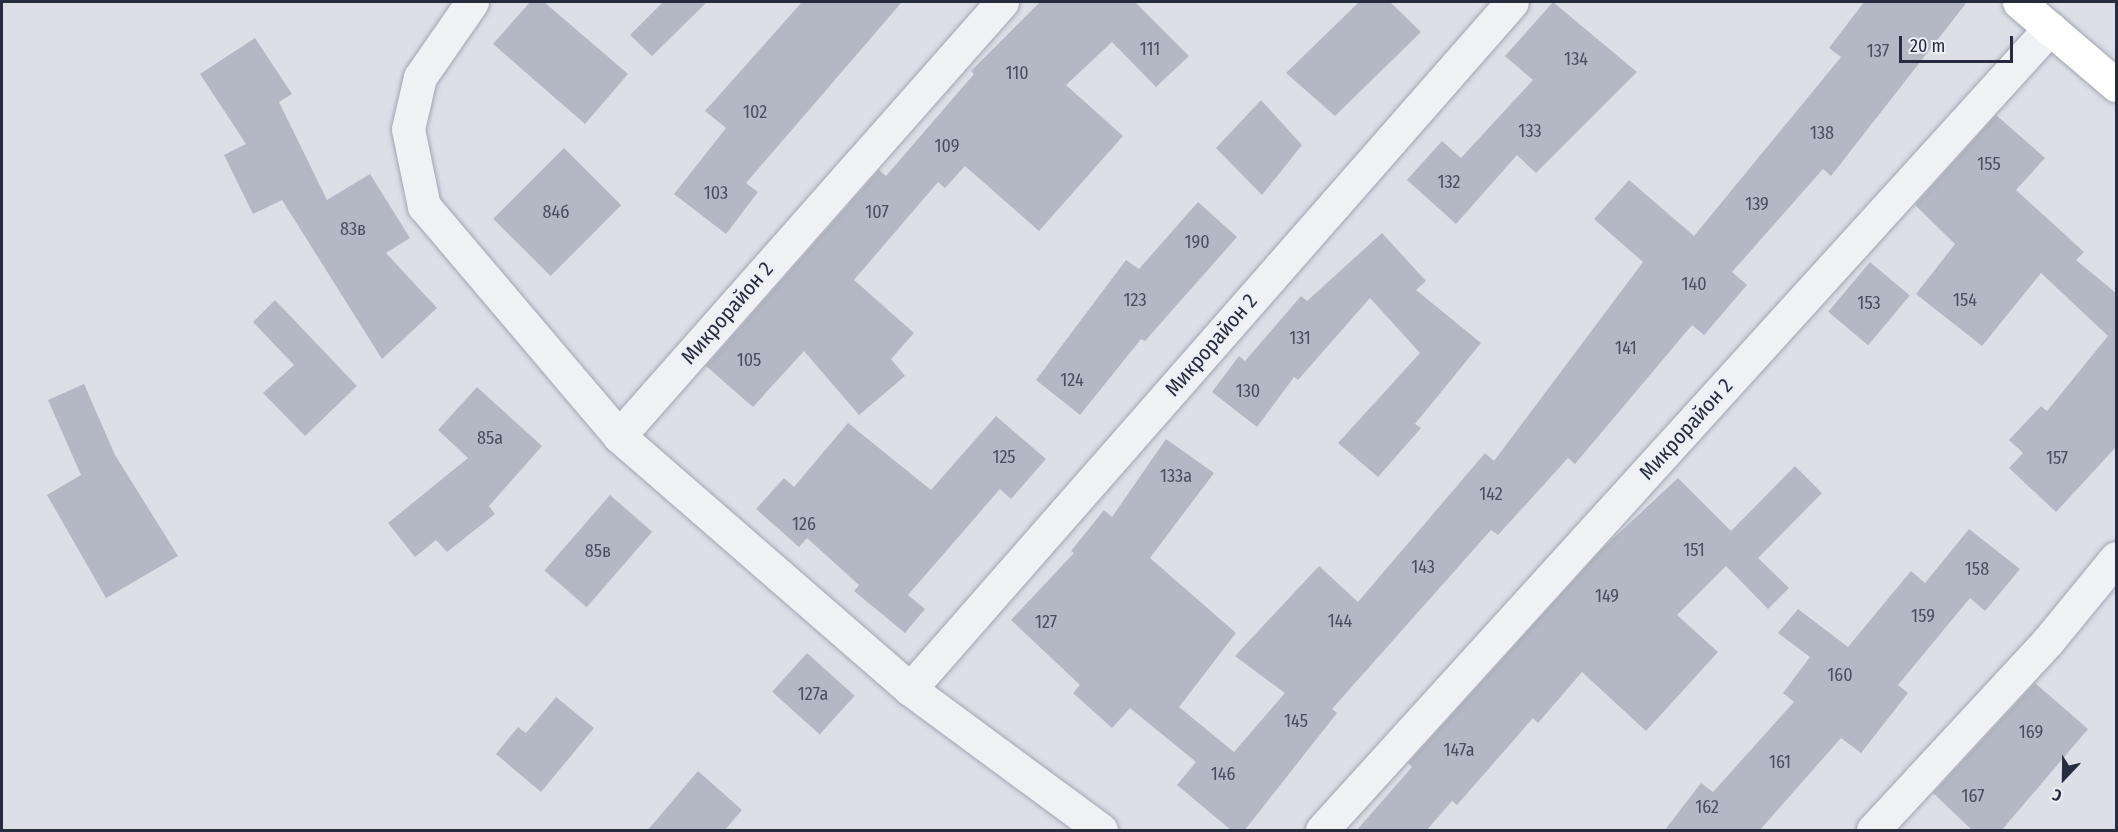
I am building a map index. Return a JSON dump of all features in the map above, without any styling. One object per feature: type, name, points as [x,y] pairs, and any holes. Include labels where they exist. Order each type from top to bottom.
[{"type":"main road","points":[[2019,2],[2116,85]]},
{"type":"street","points":[[472,2],[420,77],[408,129],[424,206],[619,436],[910,689],[1101,831]]},
{"type":"street","name":"Микрорайон 2","points":[[619,436],[1002,2]]},
{"type":"street","name":"Микрорайон 2","points":[[910,689],[1512,2]]},
{"type":"street","name":"Микрорайон 2","points":[[1322,831],[2050,28]]},
{"type":"street","points":[[1873,831],[2049,641],[2116,558]]},
{"type":"building","points":[[530,2],[544,2],[628,74],[585,124],[493,44]]},
{"type":"building","points":[[663,2],[707,2],[652,56],[630,35]]},
{"type":"building","points":[[802,2],[902,2],[746,183],[758,192],[726,234],[674,194],[726,128],[705,111]]},
{"type":"building","points":[[1040,2],[1135,2],[1189,56],[1156,87],[1112,42],[1066,85],[1123,136],[1039,231],[965,166],[945,188],[938,182],[854,280],[914,333],[891,359],[905,376],[859,415],[804,351],[753,407],[706,366],[879,170],[886,176],[974,74],[971,71]]},
{"type":"building","points":[[1359,2],[1390,2],[1421,32],[1335,116],[1286,73]]},
{"type":"building","points":[[1553,2],[1637,72],[1536,173],[1517,155],[1456,224],[1407,180],[1442,141],[1461,158],[1533,80],[1505,56]]},
{"type":"building","points":[[1864,2],[1967,2],[1831,176],[1823,169],[1732,272],[1747,285],[1704,335],[1692,325],[1575,464],[1568,458],[1498,535],[1491,530],[1332,709],[1337,713],[1244,831],[1232,831],[1177,785],[1196,762],[1130,708],[1112,728],[1073,693],[1080,685],[1011,620],[1074,553],[1071,551],[1104,510],[1112,517],[1166,439],[1214,473],[1150,558],[1236,633],[1179,707],[1234,752],[1285,693],[1235,656],[1319,566],[1358,602],[1485,453],[1494,461],[1643,262],[1594,219],[1629,180],[1694,236],[1841,57],[1829,48]]},
{"type":"building","points":[[255,38],[292,94],[279,102],[327,200],[370,174],[410,238],[386,253],[437,308],[382,359],[282,200],[253,214],[224,155],[246,144],[200,74]]},
{"type":"building","points":[[1261,100],[1302,145],[1262,195],[1216,148]]},
{"type":"building","points":[[1996,115],[2045,158],[2016,190],[2084,252],[2076,260],[2116,293],[2116,447],[2056,512],[2009,468],[2023,453],[2009,440],[2041,406],[2047,411],[2108,336],[2041,273],[1982,346],[1916,294],[1955,244],[1915,205]]},
{"type":"building","points":[[564,148],[621,205],[551,276],[493,219]]},
{"type":"building","points":[[1198,202],[1237,237],[1145,341],[1141,339],[1080,415],[1036,380],[1126,260],[1139,269]]},
{"type":"building","points":[[1382,233],[1426,281],[1416,290],[1481,343],[1415,424],[1421,428],[1378,477],[1338,443],[1420,353],[1370,298],[1298,380],[1294,377],[1257,427],[1212,392],[1239,356],[1245,361],[1301,296],[1307,301]]},
{"type":"building","points":[[1870,262],[1910,295],[1868,345],[1828,312]]},
{"type":"building","points":[[275,300],[357,386],[305,436],[263,393],[294,365],[253,322]]},
{"type":"building","points":[[84,384],[115,455],[178,556],[106,598],[47,495],[81,475],[48,400]]},
{"type":"building","points":[[477,387],[542,446],[489,506],[495,514],[447,552],[436,540],[415,557],[388,523],[468,458],[438,430]]},
{"type":"building","points":[[996,416],[1046,459],[1011,499],[1000,489],[908,595],[925,609],[905,633],[854,591],[859,585],[807,538],[799,547],[756,509],[784,478],[794,487],[848,423],[931,490]]},
{"type":"building","points":[[1795,466],[1822,493],[1758,558],[1789,588],[1768,609],[1726,566],[1677,615],[1718,652],[1646,731],[1582,672],[1538,723],[1533,718],[1457,805],[1452,801],[1426,831],[1356,831],[1412,767],[1408,763],[1603,548],[1678,478],[1731,531]]},
{"type":"building","points":[[610,495],[652,532],[587,607],[544,570]]},
{"type":"building","points":[[1969,529],[2020,569],[1985,611],[1970,598],[1898,685],[1908,693],[1861,753],[1841,738],[1759,831],[1664,831],[1701,783],[1713,792],[1794,702],[1783,693],[1810,657],[1778,633],[1798,609],[1848,647],[1911,571],[1925,583]]},
{"type":"building","points":[[807,653],[855,696],[820,734],[772,692]]},
{"type":"building","points":[[2035,683],[2088,729],[2001,831],[1973,831],[1933,793]]},
{"type":"building","points":[[556,697],[594,728],[541,792],[496,754],[518,727],[526,733]]},
{"type":"building","points":[[698,771],[742,810],[724,831],[647,831]]}]
